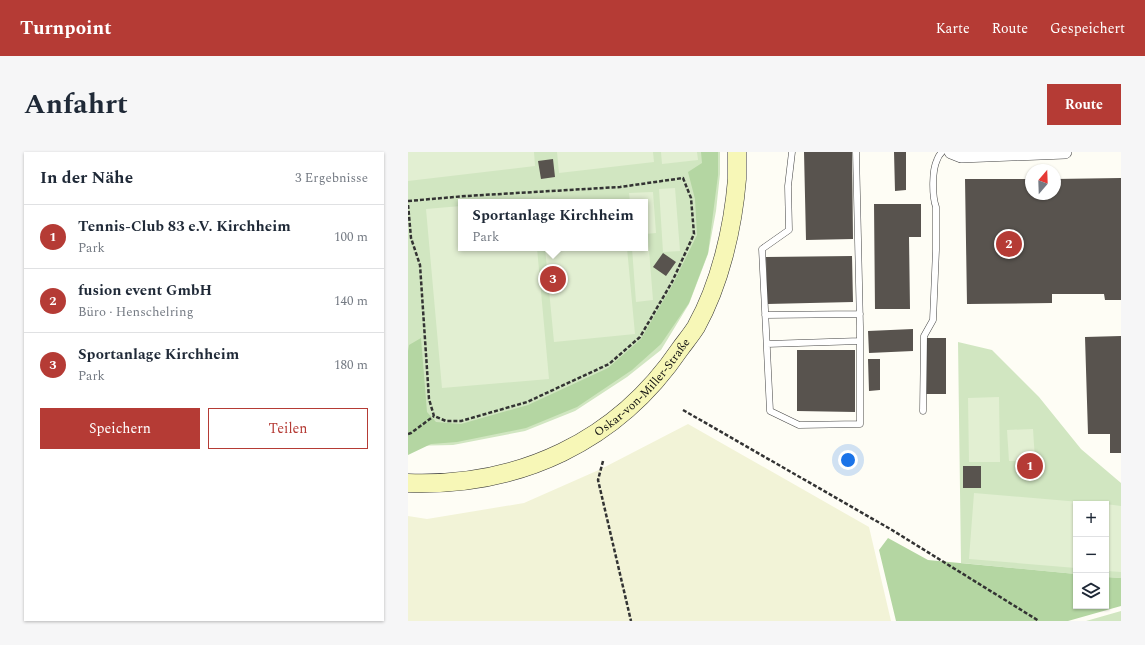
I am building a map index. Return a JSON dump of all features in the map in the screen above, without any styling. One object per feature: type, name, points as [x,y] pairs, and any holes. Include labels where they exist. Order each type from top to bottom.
[{"type":"main road","name":"Oskar-von-Miller-Straße","points":[[408,483],[460,482],[525,468],[556,456],[585,440],[609,424],[630,407],[653,385],[696,327],[718,273],[727,244],[731,219],[737,179],[737,152]]},
{"type":"street","points":[[951,152],[961,156],[1065,152]]},
{"type":"lane","points":[[792,152],[788,186],[789,230],[762,249],[770,411],[799,425],[860,424],[860,314],[856,152]]},
{"type":"lane","points":[[924,411],[924,336],[933,320],[936,250],[934,168],[937,158],[942,152]]},
{"type":"lane","points":[[765,315],[860,314]]},
{"type":"lane","points":[[767,344],[860,341]]},
{"type":"path","points":[[683,178],[691,198],[694,234],[672,282],[640,337],[609,364],[527,402],[462,421],[446,421],[434,416],[429,399],[420,265],[410,239],[408,202],[466,196],[620,187],[683,178]]},
{"type":"path","points":[[683,410],[892,530],[1038,621]]},
{"type":"path","points":[[408,434],[434,416]]},
{"type":"path","points":[[603,461],[598,480],[631,621]]},
{"type":"green space","points":[[408,152],[720,152],[720,174],[716,211],[708,254],[689,304],[661,350],[627,377],[575,411],[525,431],[453,445],[408,446]]},
{"type":"green space","points":[[408,152],[534,152],[535,166],[408,181]]},
{"type":"green space","points":[[557,152],[653,152],[654,162],[559,173]]},
{"type":"green space","points":[[661,152],[697,152],[698,160],[662,164]]},
{"type":"green space","points":[[701,152],[718,152],[718,175],[708,253],[689,303],[661,344],[632,370],[577,407],[526,428],[457,442],[431,444],[408,455],[408,351],[409,345],[421,338],[427,412],[436,422],[461,424],[528,405],[608,368],[641,339],[673,284],[697,235],[695,199],[688,172],[702,163]]},
{"type":"green space","points":[[675,188],[680,251],[663,252],[659,189]]},
{"type":"green space","points":[[653,192],[656,233],[648,234],[648,199],[630,199],[629,193]]},
{"type":"green space","points":[[458,206],[458,251],[537,251],[549,379],[442,388],[426,209]]},
{"type":"green space","points":[[648,237],[653,300],[636,302],[632,251],[648,251]]},
{"type":"green space","points":[[545,251],[627,251],[635,334],[554,342]]},
{"type":"green space","points":[[958,342],[992,350],[1039,397],[1081,449],[1121,483],[1121,578],[1109,577],[1109,501],[1073,501],[1073,574],[961,563]]},
{"type":"green space","points":[[999,397],[1000,462],[969,462],[968,398]]},
{"type":"green space","points":[[688,424],[869,527],[891,621],[408,621],[408,516],[427,519],[524,503],[601,469]]},
{"type":"green space","points":[[1033,429],[1035,460],[1009,461],[1007,430]]},
{"type":"green space","points":[[974,493],[1073,501],[1073,568],[969,559]]},
{"type":"green space","points":[[1109,504],[1121,506],[1121,572],[1109,571]]},
{"type":"green space","points":[[888,538],[928,560],[1073,574],[1073,609],[1109,609],[1109,577],[1121,578],[1121,606],[1068,621],[896,621],[879,550]]},
{"type":"green space","points":[[1121,611],[1121,621],[1086,621]]},
{"type":"building","points":[[804,152],[852,152],[853,239],[806,240]]},
{"type":"building","points":[[894,152],[906,152],[906,190],[895,191]]},
{"type":"building","points":[[553,159],[555,177],[541,179],[538,161]]},
{"type":"building","points":[[1121,178],[1121,300],[1105,300],[1104,294],[1052,294],[1052,303],[967,304],[965,179],[1025,179],[1025,200],[1061,200],[1061,179]]},
{"type":"building","points":[[874,204],[921,204],[921,237],[909,237],[910,309],[875,309]]},
{"type":"building","points":[[663,253],[676,262],[666,276],[653,267]]},
{"type":"building","points":[[852,256],[853,302],[767,304],[766,257]]},
{"type":"building","points":[[913,329],[913,351],[869,353],[868,331]]},
{"type":"building","points":[[1121,336],[1121,453],[1110,453],[1110,434],[1088,434],[1085,337]]},
{"type":"building","points":[[926,338],[946,338],[946,394],[926,394]]},
{"type":"building","points":[[797,350],[855,350],[855,412],[797,411]]},
{"type":"building","points":[[868,359],[880,359],[880,390],[869,391]]},
{"type":"building","points":[[963,466],[981,466],[981,488],[963,488]]},
{"type":"place","name":"fusion event GmbH","points":[[1009,244]]},
{"type":"place","name":"Sportanlage Kirchheim","points":[[553,279]]},
{"type":"place","name":"Tennis-Club 83 e.V. Kirchheim","points":[[1030,466]]}]
